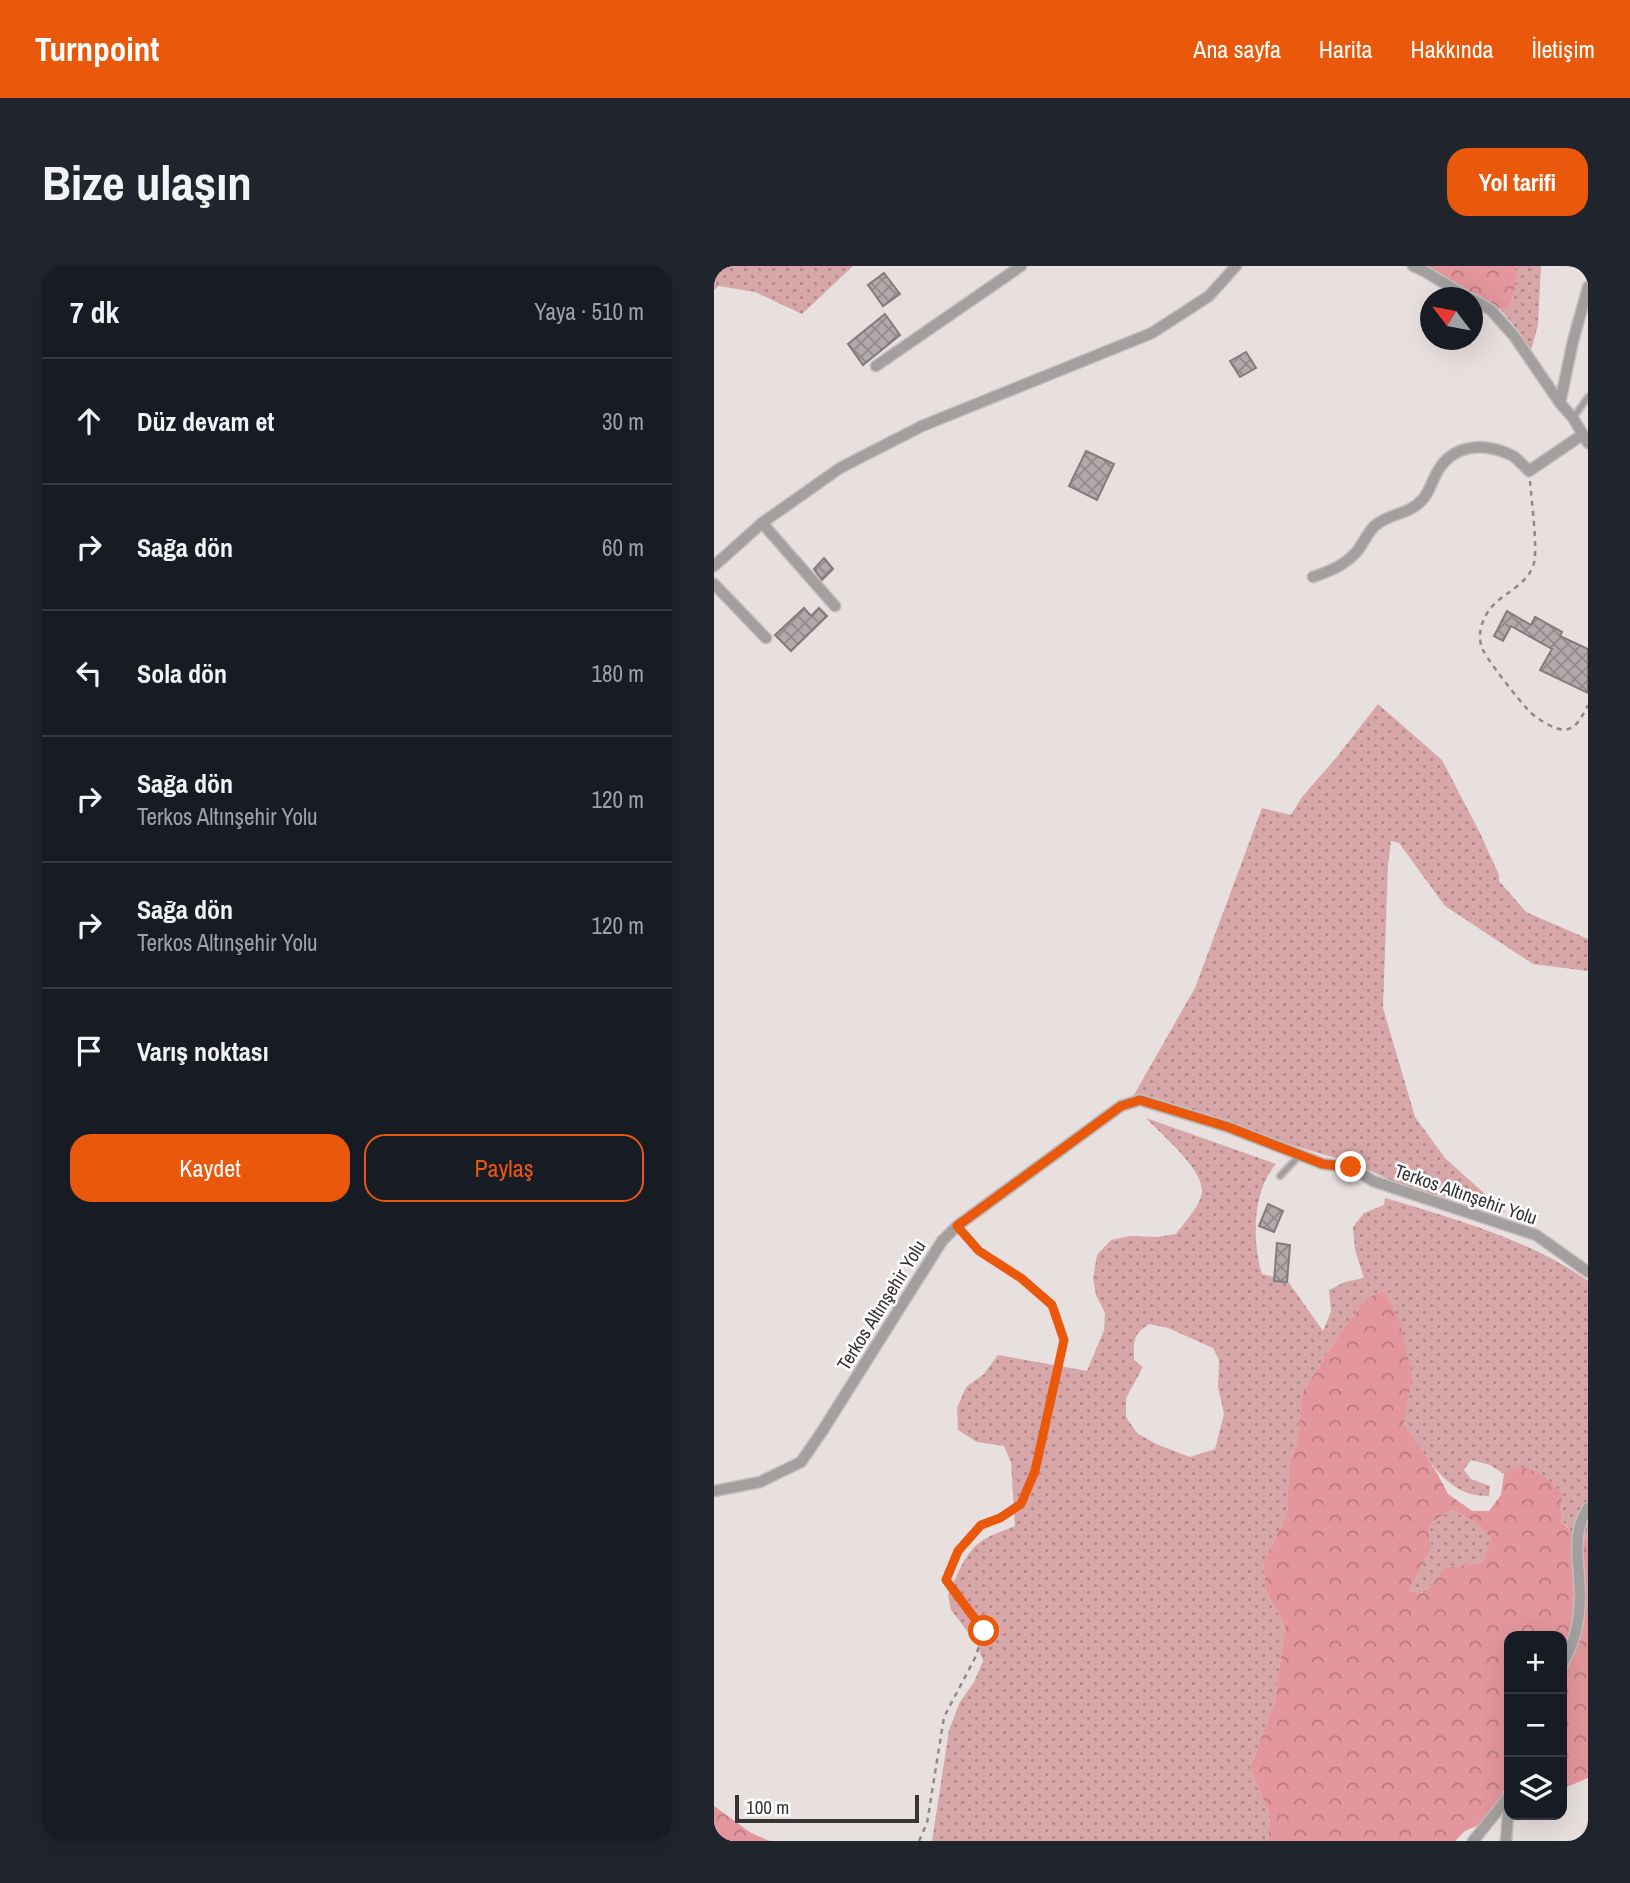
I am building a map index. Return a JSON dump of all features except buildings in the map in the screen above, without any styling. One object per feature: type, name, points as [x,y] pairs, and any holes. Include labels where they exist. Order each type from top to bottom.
[{"type":"street","points":[[876,366],[1021,266]]},
{"type":"street","points":[[714,566],[762,523],[841,468],[922,426],[1152,333],[1209,296],[1236,266]]},
{"type":"street","points":[[1413,266],[1451,287]]},
{"type":"street","points":[[1560,403],[1588,287]]},
{"type":"street","points":[[1312,577],[1333,570],[1346,561],[1358,550],[1377,523],[1411,510],[1424,498],[1441,465],[1455,454],[1470,447],[1485,446],[1516,457],[1529,471],[1585,439],[1514,336],[1491,310],[1483,305]]},
{"type":"street","points":[[762,523],[835,606]]},
{"type":"street","points":[[714,583],[766,638]]},
{"type":"street","name":"Terkos Altınşehir Yolu","points":[[714,1491],[760,1482],[801,1462],[942,1241],[957,1226],[1121,1106],[1140,1100],[1228,1127],[1323,1164],[1351,1167],[1373,1181],[1536,1235],[1588,1272]]},
{"type":"street","points":[[1567,1657],[1578,1627],[1580,1594],[1577,1552],[1580,1520],[1588,1508]]},
{"type":"street","points":[[1473,1841],[1504,1803]]},
{"type":"street","points":[[1506,1841],[1508,1820]]},
{"type":"lane","points":[[1573,418],[1588,397]]},
{"type":"lane","points":[[1280,1176],[1300,1155]]},
{"type":"path","points":[[1529,471],[1535,562],[1527,578],[1497,601],[1488,612],[1480,627],[1481,648],[1529,711],[1550,726],[1568,731],[1581,719],[1588,705]]},
{"type":"path","points":[[919,1841],[927,1824],[944,1717],[975,1658],[984,1631],[946,1580],[958,1551],[981,1525],[1000,1518],[1021,1504],[1035,1471],[1064,1340],[1052,1305],[1021,1278],[979,1251],[957,1226]]},
{"type":"shaded area","points":[[714,266],[853,266],[802,314],[755,292],[719,286],[714,290]]},
{"type":"shaded area","points":[[1515,266],[1541,266],[1538,325],[1530,354],[1520,333],[1501,310],[1509,307],[1511,302]]},
{"type":"shaded area","points":[[1378,704],[1442,760],[1479,831],[1499,875],[1499,881],[1526,912],[1588,939],[1588,971],[1533,964],[1445,906],[1399,843],[1391,841],[1383,1008],[1415,1117],[1445,1158],[1506,1213],[1405,1187],[1356,1164],[1185,1114],[1146,1106],[1127,1107],[1195,988],[1262,808],[1291,815],[1302,797]]},
{"type":"shaded area","points":[[1146,1118],[1276,1164],[1262,1188],[1256,1217],[1257,1247],[1262,1274],[1287,1280],[1323,1331],[1331,1311],[1329,1290],[1345,1282],[1364,1278],[1355,1250],[1353,1227],[1364,1213],[1384,1205],[1385,1198],[1464,1222],[1516,1242],[1566,1266],[1588,1281],[1588,1541],[1574,1535],[1561,1520],[1562,1495],[1516,1467],[1504,1474],[1490,1465],[1471,1460],[1464,1470],[1471,1479],[1490,1486],[1489,1496],[1474,1495],[1461,1490],[1438,1472],[1404,1423],[1411,1376],[1383,1290],[1367,1298],[1339,1334],[1302,1394],[1297,1441],[1288,1467],[1287,1515],[1263,1563],[1266,1591],[1285,1626],[1275,1701],[1250,1768],[1270,1816],[1268,1841],[932,1841],[949,1730],[960,1702],[974,1682],[983,1661],[977,1644],[951,1610],[948,1596],[960,1568],[973,1548],[987,1538],[1015,1526],[1011,1462],[1004,1446],[977,1442],[958,1430],[957,1408],[966,1387],[984,1374],[998,1355],[1087,1371],[1104,1330],[1105,1313],[1096,1295],[1093,1279],[1097,1255],[1111,1240],[1130,1236],[1157,1237],[1176,1234],[1195,1208],[1202,1192],[1196,1173]],"holes":[[[1149,1324],[1168,1328],[1213,1348],[1219,1360],[1218,1387],[1224,1414],[1215,1449],[1190,1457],[1156,1444],[1137,1433],[1126,1417],[1126,1398],[1143,1367],[1134,1360],[1137,1335]]]},
{"type":"shaded area","points":[[1451,1510],[1472,1520],[1491,1538],[1483,1562],[1444,1568],[1425,1593],[1409,1591],[1431,1549],[1429,1524]]},
{"type":"green space","points":[[1417,266],[1515,266],[1515,287],[1509,307],[1501,310],[1483,299],[1483,287],[1460,287]]},
{"type":"green space","points":[[1383,1290],[1400,1323],[1412,1376],[1404,1423],[1448,1494],[1472,1511],[1489,1511],[1501,1495],[1504,1474],[1516,1466],[1531,1470],[1547,1479],[1562,1495],[1561,1521],[1574,1535],[1588,1541],[1588,1778],[1567,1787],[1567,1631],[1504,1631],[1504,1814],[1465,1831],[1455,1841],[1268,1841],[1270,1816],[1250,1768],[1275,1701],[1285,1626],[1266,1591],[1263,1563],[1287,1515],[1288,1467],[1297,1441],[1302,1394],[1339,1334],[1367,1298]],"holes":[[[1451,1510],[1472,1520],[1491,1538],[1483,1562],[1444,1568],[1425,1593],[1409,1591],[1431,1549],[1429,1524]]]},
{"type":"green space","points":[[714,1806],[751,1833],[770,1841],[714,1841]]},
{"type":"route","points":[[984,1631],[946,1580],[958,1551],[981,1525],[1000,1518],[1021,1504],[1035,1471],[1064,1340],[1052,1305],[1021,1278],[979,1251],[957,1226],[1121,1106],[1140,1100],[1228,1127],[1323,1164],[1351,1167]]}]
